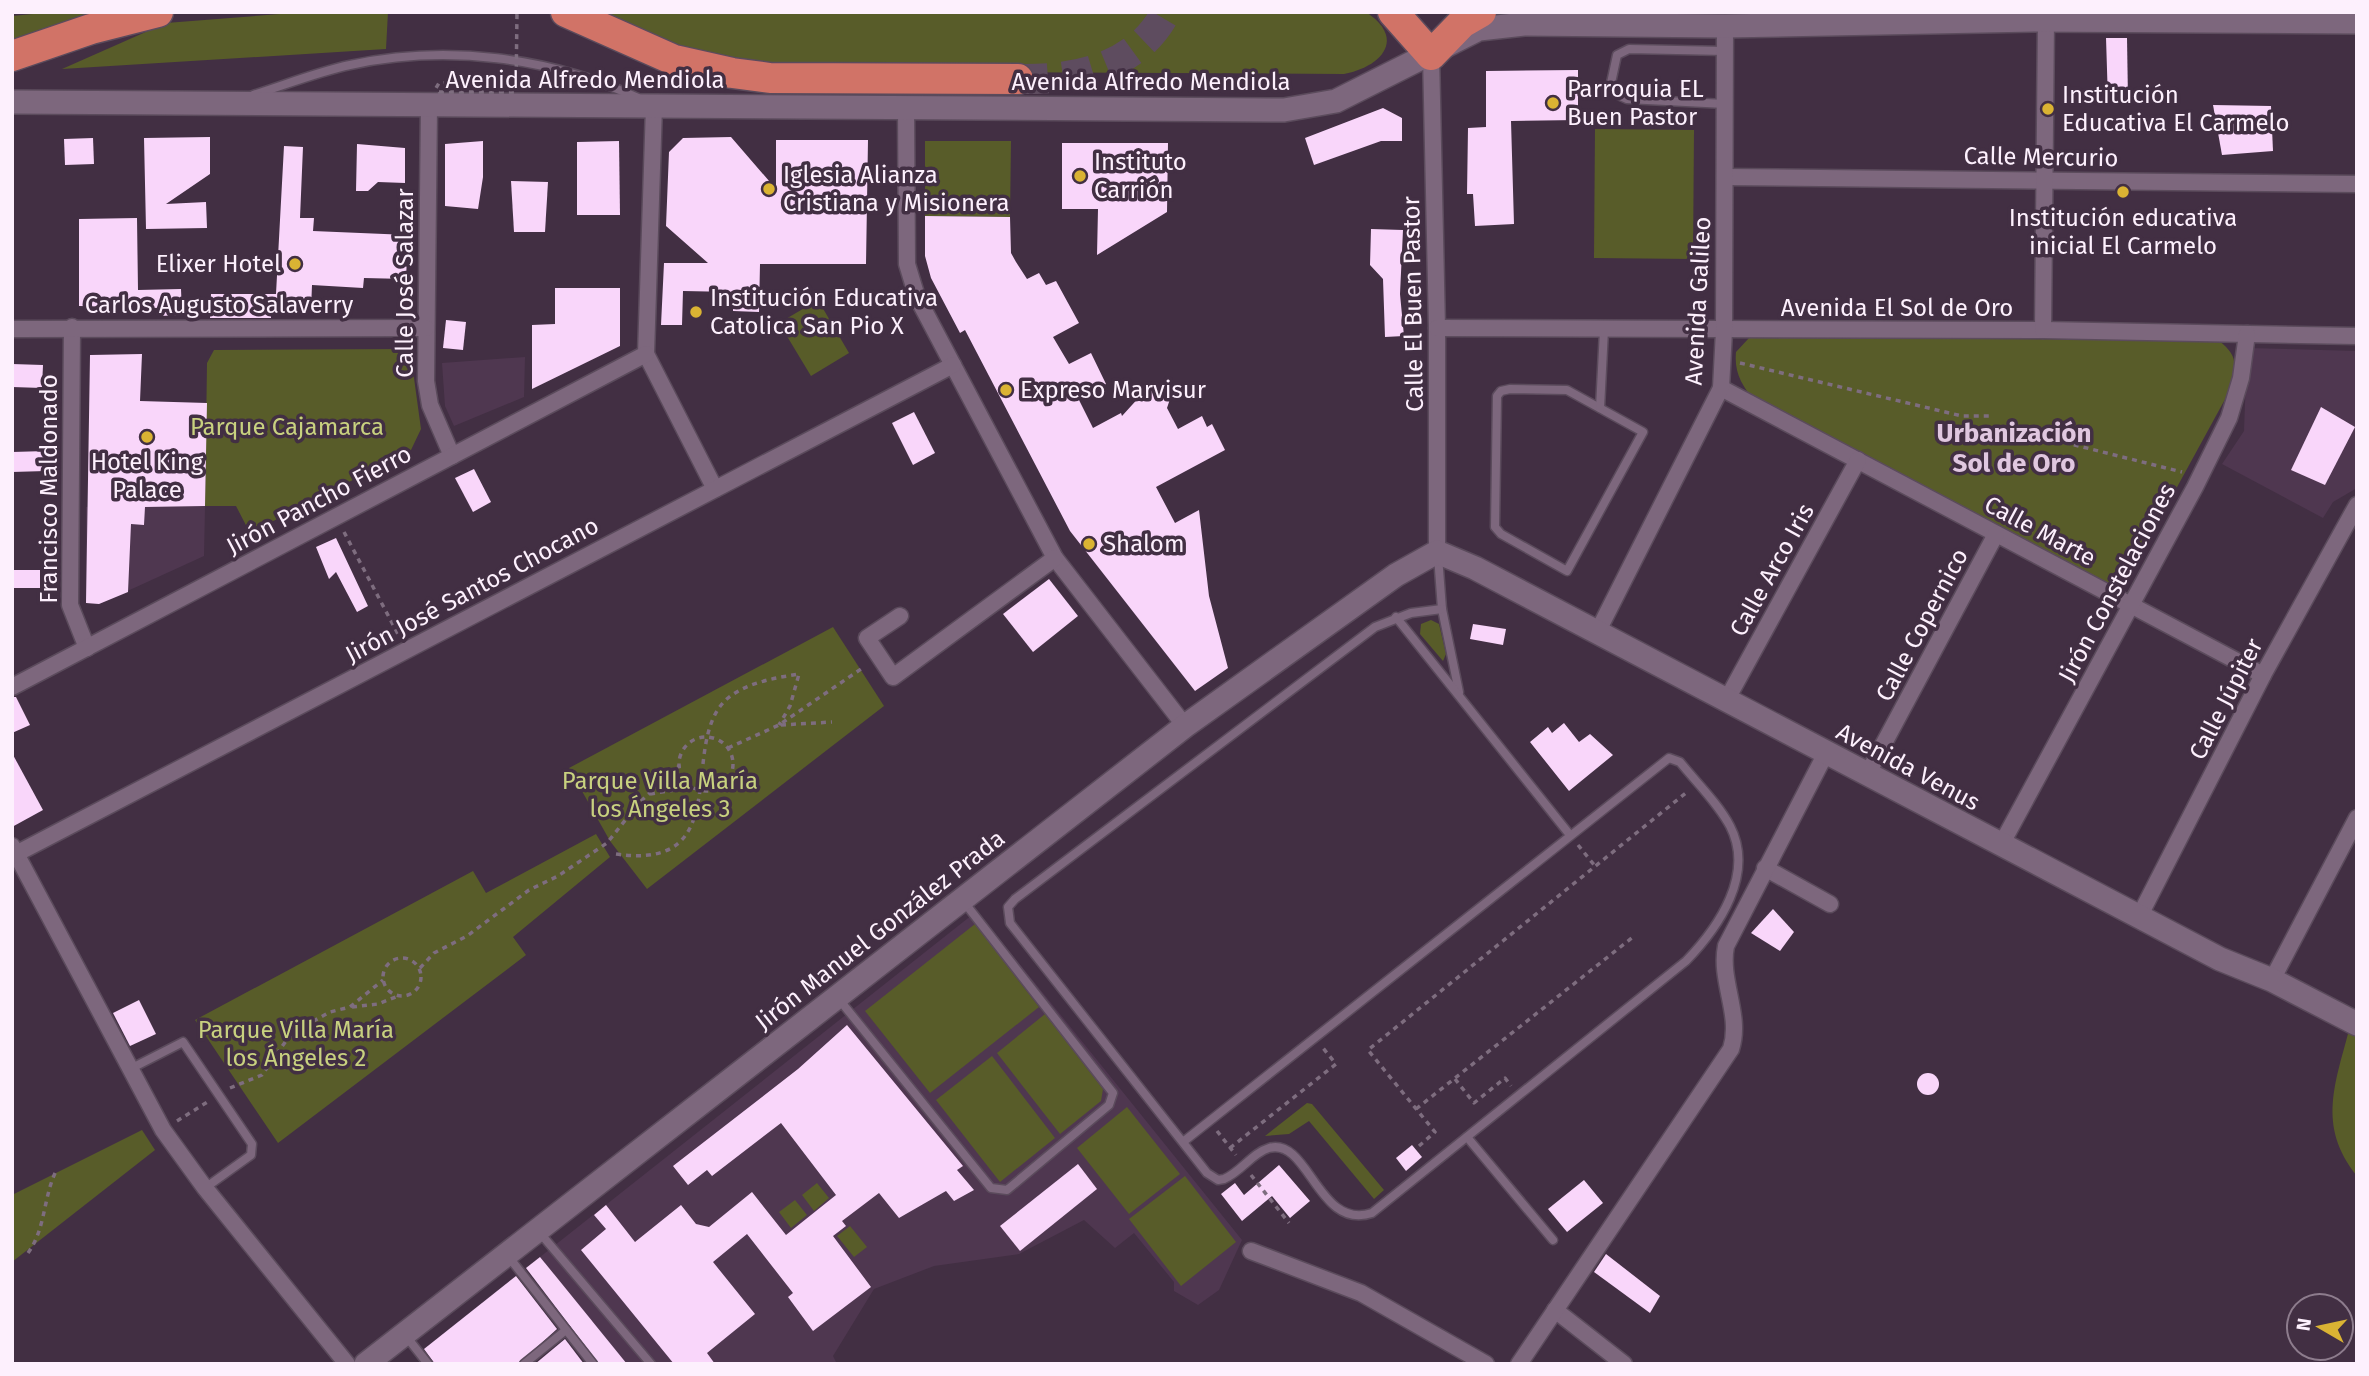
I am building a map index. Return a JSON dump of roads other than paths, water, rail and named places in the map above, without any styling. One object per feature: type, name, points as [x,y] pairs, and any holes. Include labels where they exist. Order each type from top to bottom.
[{"type":"highway","points":[[12,56],[103,26],[158,12]]},
{"type":"highway","points":[[566,12],[674,60],[732,73],[770,78],[1018,79]]},
{"type":"highway","points":[[1393,12],[1431,55],[1462,23],[1481,12]]},
{"type":"street","name":"Avenida Alfredo Mendiola","points":[[12,103],[1284,110],[1336,101],[1479,29],[1524,24],[1725,26],[2046,20],[2357,22]]},
{"type":"street","points":[[2043,330],[2046,20]]},
{"type":"street","name":"Avenida Galileo","points":[[1597,633],[1721,388],[1724,331],[1725,26]]},
{"type":"street","name":"Calle El Buen Pastor","points":[[1431,55],[1437,328],[1437,552]]},
{"type":"street","name":"Calle José Salazar","points":[[429,106],[427,393],[452,456]]},
{"type":"street","points":[[653,106],[646,354],[715,489]]},
{"type":"street","points":[[906,109],[907,264],[918,297],[1055,558],[1185,726]]},
{"type":"street","name":"Calle Mercurio","points":[[1725,177],[2357,184]]},
{"type":"street","name":"Francisco Maldonado","points":[[72,327],[69,605],[87,648]]},
{"type":"street","name":"Carlos Augusto Salaverry","points":[[12,329],[426,328]]},
{"type":"street","name":"Avenida El Sol de Oro","points":[[1437,328],[2043,330],[2357,336]]},
{"type":"street","name":"Jirón Constelaciones","points":[[2001,845],[2229,418],[2241,378],[2247,334]]},
{"type":"street","name":"Jirón Pancho Fierro","points":[[12,687],[646,354]]},
{"type":"street","name":"Jirón José Santos Chocano","points":[[14,852],[954,365]]},
{"type":"street","name":"Calle Marte","points":[[1721,388],[2263,675]]},
{"type":"street","name":"Calle Arco Iris","points":[[1727,701],[1858,460]]},
{"type":"street","name":"Calle Júpiter","points":[[2139,917],[2263,675],[2357,505]]},
{"type":"street","name":"Calle Copernico","points":[[1867,775],[1996,534]]},
{"type":"street","name":"Avenida Venus","points":[[1437,552],[1475,568],[2220,959],[2272,980],[2357,1024]]},
{"type":"street","name":"Jirón Manuel González Prada","points":[[366,1364],[1185,726],[1396,575],[1437,552]]},
{"type":"street","points":[[900,616],[867,638],[892,677],[1055,558]]},
{"type":"street","points":[[1519,1364],[1731,1049],[1735,1031],[1724,974],[1726,946],[1826,753]]},
{"type":"street","points":[[2272,980],[2351,842],[2357,818]]},
{"type":"street","points":[[14,852],[163,1130],[205,1188],[347,1364]]},
{"type":"street","points":[[1765,868],[1830,904]]},
{"type":"street","points":[[1251,1251],[1361,1293],[1486,1364]]},
{"type":"street","points":[[1555,1310],[1624,1364]]},
{"type":"lane","points":[[1725,51],[1629,49],[1617,55],[1611,83],[1616,94],[1627,99],[1725,104]]},
{"type":"lane","points":[[220,105],[349,65],[429,57],[539,63],[622,91],[653,106]]},
{"type":"lane","points":[[1600,408],[1604,330]]},
{"type":"lane","points":[[1510,389],[1567,390],[1600,408],[1643,432],[1567,570],[1501,534],[1495,527],[1497,396],[1501,391],[1510,389]]},
{"type":"lane","points":[[1437,552],[1442,609],[1459,695]]},
{"type":"lane","points":[[1183,1142],[1669,758],[1680,762],[1726,819],[1738,850],[1735,885],[1715,925],[1686,961],[1372,1213],[1357,1216],[1346,1214],[1334,1205],[1285,1149],[1264,1150],[1231,1177],[1218,1180],[1206,1173],[1010,923],[1008,907],[1015,899],[1375,627],[1396,617],[1442,609]]},
{"type":"lane","points":[[1396,617],[1570,835]]},
{"type":"lane","points":[[837,997],[991,1188],[1007,1190],[1109,1105],[1113,1093],[962,899]]},
{"type":"lane","points":[[130,1070],[178,1041],[183,1042],[219,1094],[254,1150],[251,1155],[205,1188]]},
{"type":"lane","points":[[1467,1137],[1553,1240]]},
{"type":"lane","points":[[538,1230],[652,1364]]},
{"type":"lane","points":[[506,1255],[593,1364]]},
{"type":"lane","points":[[524,1364],[566,1330]]},
{"type":"lane","points":[[405,1334],[428,1364]]},
{"type":"tunnel","points":[[1018,79],[1061,77],[1103,67],[1139,46],[1154,31],[1166,12]]},
{"type":"place","name":"Parroquia EL Buen Pastor","points":[[1553,103]]},
{"type":"place","name":"Institución Educativa El Carmelo","points":[[2048,109]]},
{"type":"place","name":"Instituto Carrión","points":[[1080,176]]},
{"type":"place","name":"Iglesia Alianza Cristiana y Misionera","points":[[769,189]]},
{"type":"place","name":"Institución educativa inicial El Carmelo","points":[[2123,192]]},
{"type":"place","name":"Elixer Hotel","points":[[295,264]]},
{"type":"place","name":"Institución Educativa Catolica San Pio X","points":[[696,312]]},
{"type":"place","name":"Expreso Marvisur","points":[[1006,390]]},
{"type":"place","name":"Hotel King Palace","points":[[147,437]]},
{"type":"place","name":"Shalom","points":[[1089,544]]},
{"type":"district","name":"Urbanización Sol de Oro","points":[[2014,448]]},
{"type":"park label","name":"Parque Cajamarca","points":[[287,427]]},
{"type":"park label","name":"Parque Villa María los Ángeles 3","points":[[660,795]]},
{"type":"park label","name":"Parque Villa María los Ángeles 2","points":[[296,1044]]}]
